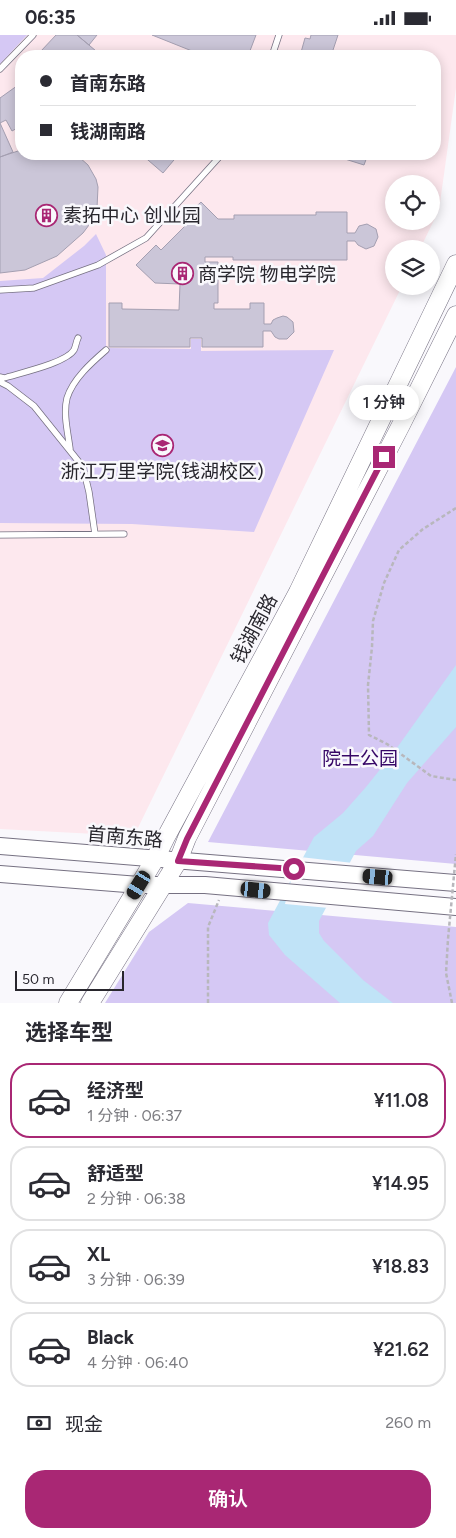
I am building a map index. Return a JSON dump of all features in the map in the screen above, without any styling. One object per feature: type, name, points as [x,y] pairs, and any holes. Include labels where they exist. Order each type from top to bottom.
[{"type":"main road","name":"钱湖南路","points":[[68,1003],[155,859],[298,592],[456,266]]},
{"type":"main road","name":"钱湖南路","points":[[90,1003],[178,861],[187,839],[456,315]]},
{"type":"main road","name":"首南东路","points":[[0,846],[456,883]]},
{"type":"main road","points":[[0,874],[139,885],[205,885],[456,907]]},
{"type":"lane","points":[[18,50],[33,35]]},
{"type":"lane","points":[[274,50],[280,35]]},
{"type":"lane","points":[[0,69],[15,54]]},
{"type":"lane","points":[[0,290],[34,289],[98,265],[146,238],[217,160]]},
{"type":"lane","points":[[0,377],[35,369],[58,360],[73,351],[78,338]]},
{"type":"lane","points":[[70,451],[66,423],[67,400],[73,386],[106,350]]},
{"type":"lane","points":[[0,382],[34,406],[83,467],[92,506],[95,534]]},
{"type":"lane","points":[[0,535],[124,534]]},
{"type":"path","points":[[456,508],[423,529],[399,550],[384,583],[375,611],[368,685],[369,735],[387,744],[427,772],[431,777],[456,780]]},
{"type":"path","points":[[452,1003],[446,973],[456,854]]},
{"type":"path","points":[[208,1003],[208,927],[224,887]]},
{"type":"shaded area","name":"浙江万里学院(钱湖校区)","points":[[0,35],[456,35],[456,88],[440,203],[440,175],[385,175],[385,230],[429,230],[424,240],[385,240],[385,295],[398,295],[134,836],[0,829]]},
{"type":"green space","points":[[0,35],[27,35],[0,64]]},
{"type":"green space","points":[[96,234],[106,255],[106,348],[191,349],[191,339],[201,339],[201,351],[334,350],[254,532],[132,524],[0,523],[0,281],[43,278],[84,246]]},
{"type":"green space","name":"院士公园","points":[[456,367],[456,864],[208,842]]},
{"type":"green space","points":[[188,903],[456,927],[456,1003],[105,1003],[149,932]]},
{"type":"water","points":[[456,665],[456,727],[407,783],[373,836],[356,851],[319,921],[319,933],[324,941],[363,980],[393,1003],[340,1003],[285,955],[269,935],[268,923],[314,837],[343,813],[366,787],[394,752]]},
{"type":"pier","points":[[300,857],[353,863],[329,908],[285,904],[294,869]]},
{"type":"building","points":[[56,35],[77,35],[95,50],[42,50]]},
{"type":"building","points":[[77,35],[97,35],[89,45]]},
{"type":"building","points":[[152,35],[256,35],[250,50],[190,50]]},
{"type":"building","points":[[311,35],[338,35],[333,50],[302,50],[305,38],[310,39]]},
{"type":"building","points":[[15,87],[15,129],[12,131],[6,120],[0,123],[0,98]]},
{"type":"building","points":[[0,123],[13,152],[0,157]]},
{"type":"building","name":"素拓中心 创业园","points":[[15,152],[15,160],[82,160],[88,165],[98,187],[97,208],[92,221],[83,233],[57,256],[25,270],[0,273],[0,157]]},
{"type":"building","points":[[148,160],[174,160],[163,173]]},
{"type":"building","points":[[348,160],[366,160],[364,165]]},
{"type":"building","name":"商学院 物电学院","points":[[201,202],[218,219],[234,219],[234,215],[316,215],[316,212],[347,212],[347,233],[355,233],[359,226],[367,224],[376,229],[378,237],[374,246],[366,249],[355,241],[347,241],[347,260],[233,260],[233,257],[205,257],[205,262],[218,262],[218,303],[214,303],[214,309],[250,309],[250,303],[264,303],[264,324],[271,324],[273,320],[283,316],[293,322],[294,332],[287,339],[275,337],[271,331],[263,331],[263,347],[202,347],[202,338],[190,338],[190,347],[109,347],[109,303],[122,303],[122,309],[179,310],[180,284],[155,283],[136,265],[156,245],[161,250],[185,226],[181,221]]},
{"type":"place","name":"素拓中心 创业园","points":[[47,215]]},
{"type":"place","name":"商学院 物电学院","points":[[182,274]]},
{"type":"place","name":"浙江万里学院(钱湖校区)","points":[[162,445]]},
{"type":"route","points":[[294,869],[178,861],[187,839],[384,457]]}]
